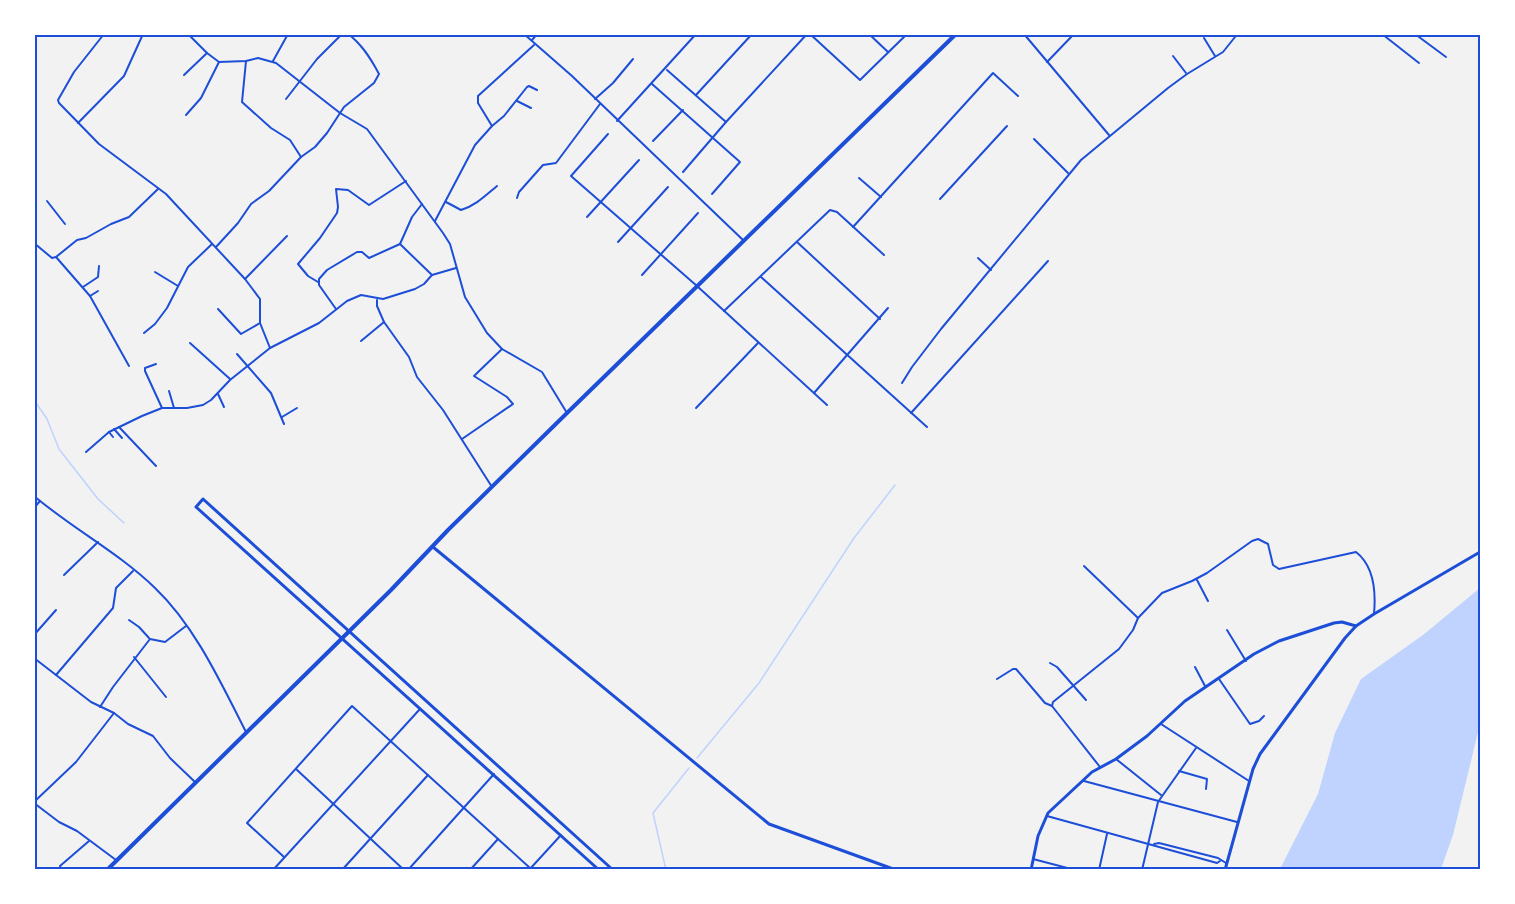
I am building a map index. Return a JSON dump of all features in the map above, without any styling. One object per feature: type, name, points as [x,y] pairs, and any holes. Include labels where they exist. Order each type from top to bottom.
[{"type":"main road","points":[[107,870],[567,413],[956,34]]},
{"type":"street","points":[[104,34],[74,72],[58,100],[78,123],[112,155],[171,199],[245,279],[260,299],[260,322],[270,348]]},
{"type":"street","points":[[78,123],[124,76],[143,34]]},
{"type":"street","points":[[188,34],[207,54],[219,62],[258,58],[273,62],[340,112],[367,129],[450,244],[463,291],[487,333],[502,349],[540,370],[567,413]]},
{"type":"street","points":[[273,62],[276,52],[288,34]]},
{"type":"street","points":[[286,99],[317,59],[342,34]]},
{"type":"street","points":[[216,247],[238,223],[251,204],[269,191],[301,157],[327,134],[340,112],[357,95],[375,83],[379,74],[371,59],[348,34]]},
{"type":"street","points":[[524,34],[572,76],[744,240]]},
{"type":"street","points":[[532,40],[537,34]]},
{"type":"street","points":[[617,121],[667,69],[696,34]]},
{"type":"street","points":[[696,94],[752,34]]},
{"type":"street","points":[[683,172],[713,136],[809,34],[860,80],[907,34]]},
{"type":"street","points":[[869,34],[888,52]]},
{"type":"street","points":[[1024,34],[1109,135]]},
{"type":"street","points":[[1047,63],[1074,34]]},
{"type":"street","points":[[902,383],[920,356],[1069,173],[1109,135],[1186,74],[1216,57],[1233,41],[1235,34]]},
{"type":"street","points":[[1382,34],[1419,63]]},
{"type":"street","points":[[1415,34],[1446,57]]},
{"type":"street","points":[[1204,38],[1216,57]]},
{"type":"street","points":[[492,126],[478,103],[478,96],[535,45]]},
{"type":"street","points":[[184,75],[207,54]]},
{"type":"street","points":[[1173,56],[1186,74]]},
{"type":"street","points":[[595,99],[613,83],[633,59]]},
{"type":"street","points":[[246,61],[242,102],[271,128],[290,140],[301,157]]},
{"type":"street","points":[[186,115],[201,98],[219,62]]},
{"type":"street","points":[[667,69],[726,122]]},
{"type":"street","points":[[853,227],[993,73],[1018,96]]},
{"type":"street","points":[[652,84],[740,162],[712,195]]},
{"type":"street","points":[[435,221],[475,145],[504,116],[529,86],[537,90]]},
{"type":"street","points":[[516,100],[531,108]]},
{"type":"street","points":[[517,198],[519,192],[543,165],[556,163],[600,104]]},
{"type":"street","points":[[653,141],[683,110]]},
{"type":"street","points":[[940,199],[1007,126]]},
{"type":"street","points":[[608,134],[571,176],[697,286],[827,405]]},
{"type":"street","points":[[1034,139],[1069,173]]},
{"type":"street","points":[[587,217],[639,160]]},
{"type":"street","points":[[859,178],[881,197]]},
{"type":"street","points":[[336,309],[318,282],[308,276],[298,264],[337,213],[336,189],[348,190],[369,205],[406,181]]},
{"type":"street","points":[[446,201],[461,210],[465,209],[496,186]]},
{"type":"street","points":[[618,242],[668,187]]},
{"type":"street","points":[[34,243],[52,258],[56,257],[77,240],[86,238],[129,216],[158,189]]},
{"type":"street","points":[[47,201],[65,224]]},
{"type":"street","points":[[318,282],[327,270],[355,253],[360,251],[372,257],[400,244],[412,217],[422,204]]},
{"type":"street","points":[[724,311],[830,210],[837,212],[884,255]]},
{"type":"street","points":[[642,275],[698,213]]},
{"type":"street","points":[[245,279],[287,236]]},
{"type":"street","points":[[797,242],[880,319]]},
{"type":"street","points":[[144,333],[155,324],[167,308],[188,267],[212,244]]},
{"type":"street","points":[[400,244],[432,275]]},
{"type":"street","points":[[56,257],[90,296],[129,366]]},
{"type":"street","points":[[978,258],[991,270]]},
{"type":"street","points":[[911,413],[1048,261]]},
{"type":"street","points":[[82,287],[98,277],[99,266]]},
{"type":"street","points":[[86,452],[114,429],[162,408],[188,408],[203,405],[270,348],[319,323],[336,309],[361,295],[368,295],[377,300],[415,289],[424,284],[432,275],[456,268]]},
{"type":"street","points":[[155,272],[178,286]]},
{"type":"street","points":[[762,277],[927,427]]},
{"type":"street","points":[[90,296],[98,291]]},
{"type":"street","points":[[377,300],[377,306],[384,322],[409,357],[413,364],[412,369],[423,387],[443,410],[492,487]]},
{"type":"street","points":[[814,393],[888,308]]},
{"type":"street","points":[[218,309],[241,334],[260,322]]},
{"type":"street","points":[[361,341],[384,322]]},
{"type":"street","points":[[696,408],[759,342]]},
{"type":"street","points":[[190,343],[230,380]]},
{"type":"street","points":[[462,439],[513,404],[474,376],[502,349]]},
{"type":"street","points":[[237,354],[271,393],[284,424]]},
{"type":"street","points":[[156,364],[145,368],[144,371],[162,408]]},
{"type":"street","points":[[169,391],[174,408]]},
{"type":"street","points":[[218,394],[224,407]]},
{"type":"street","points":[[282,417],[297,408]]},
{"type":"street","points":[[119,427],[156,466]]},
{"type":"street","points":[[114,429],[122,438]]},
{"type":"street","points":[[109,432],[113,437]]},
{"type":"street","points":[[34,496],[98,542],[155,588],[187,625],[246,732]]},
{"type":"street","points":[[605,862],[598,869],[196,507],[203,499],[501,767],[605,862],[613,870]]},
{"type":"street","points":[[34,508],[40,501]]},
{"type":"street","points":[[1052,706],[1053,702],[1119,649],[1133,630],[1138,618],[1162,592],[1196,579],[1240,548],[1258,539],[1268,544],[1273,565],[1279,569],[1356,552],[1368,566],[1376,597],[1374,614]]},
{"type":"street","points":[[64,575],[98,542]]},
{"type":"street","points":[[433,547],[769,824],[896,870]]},
{"type":"street","points":[[1225,870],[1249,782],[1260,754],[1356,626],[1480,552]]},
{"type":"street","points":[[1084,566],[1138,618]]},
{"type":"street","points":[[56,675],[112,608],[116,588],[133,570]]},
{"type":"street","points":[[1196,579],[1208,601]]},
{"type":"street","points":[[34,635],[56,610]]},
{"type":"street","points":[[129,620],[140,627],[150,639],[165,642],[187,625]]},
{"type":"street","points":[[1031,870],[1038,836],[1047,816],[1082,781],[1147,736],[1185,701],[1254,654],[1279,641],[1342,622],[1356,626]]},
{"type":"street","points":[[1227,630],[1246,661]]},
{"type":"street","points":[[100,707],[134,657],[150,639]]},
{"type":"street","points":[[134,657],[166,697]]},
{"type":"street","points":[[34,658],[100,707],[153,736],[170,758],[195,782]]},
{"type":"street","points":[[1050,663],[1086,700]]},
{"type":"street","points":[[1195,667],[1205,687]]},
{"type":"street","points":[[997,679],[1016,669],[1045,703],[1052,706],[1100,767]]},
{"type":"street","points":[[1220,679],[1250,724],[1259,722],[1264,716]]},
{"type":"street","points":[[273,870],[428,701]]},
{"type":"street","points":[[284,857],[248,823],[352,706],[530,869],[567,828]]},
{"type":"street","points":[[114,713],[76,762],[34,802],[59,822],[90,840],[116,860]]},
{"type":"street","points":[[1160,723],[1249,782]]},
{"type":"street","points":[[1142,870],[1161,795],[1196,748]]},
{"type":"street","points":[[1116,759],[1161,795]]},
{"type":"street","points":[[296,769],[406,870],[501,767]]},
{"type":"street","points":[[1179,771],[1207,779],[1206,789]]},
{"type":"street","points":[[342,870],[428,775]]},
{"type":"street","points":[[1082,781],[1238,822]]},
{"type":"street","points":[[1047,816],[1107,834],[1148,843],[1159,843],[1226,862]]},
{"type":"street","points":[[1099,870],[1107,834]]},
{"type":"street","points":[[470,870],[498,839]]},
{"type":"street","points":[[61,870],[60,866],[85,847],[90,840]]},
{"type":"street","points":[[1033,859],[1075,870]]},
{"type":"water","points":[[1480,588],[1480,724],[1453,835],[1441,869],[1280,869],[1318,794],[1335,733],[1361,679],[1423,635]]},
{"type":"waterway","points":[[34,400],[47,419],[59,449],[98,499],[124,523]]},
{"type":"waterway","points":[[697,758],[759,683],[854,538],[895,485]]},
{"type":"waterway","points":[[666,870],[653,813],[689,768]]}]
